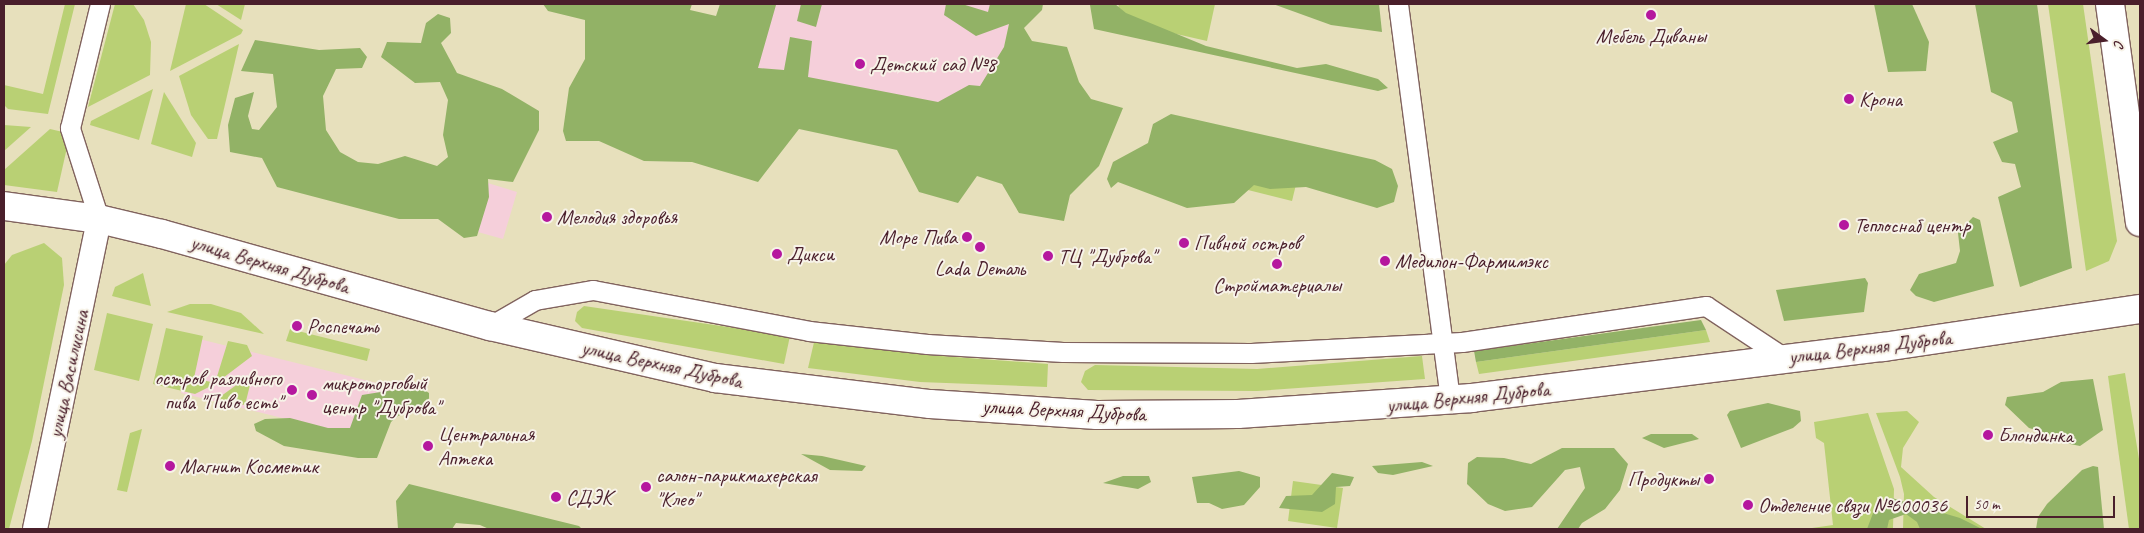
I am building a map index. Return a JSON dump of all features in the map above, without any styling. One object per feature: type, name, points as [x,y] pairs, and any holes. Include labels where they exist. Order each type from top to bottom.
[{"type":"main road","points":[[2110,4],[2140,222]]},
{"type":"main road","name":"улица Верхняя Дуброва","points":[[4,206],[99,219],[172,236],[490,326],[715,378],[930,404],[1097,415],[1238,414],[1450,400],[1784,357],[1883,347],[2140,309]]},
{"type":"street","points":[[99,219],[70,128],[100,4]]},
{"type":"street","points":[[1398,4],[1450,400]]},
{"type":"street","name":"улица Василисина","points":[[35,529],[99,219]]},
{"type":"street","points":[[490,326],[536,300],[593,290],[809,331],[936,344],[1063,352],[1251,353],[1442,343],[1706,306],[1784,357]]},
{"type":"shaded area","name":"Детский сад №8","points":[[734,4],[1013,4],[985,139],[715,80]]},
{"type":"shaded area","points":[[481,181],[517,192],[503,239],[467,229]]},
{"type":"shaded area","points":[[195,338],[393,387],[380,442],[181,393]]},
{"type":"green space","points":[[65,4],[75,4],[48,114],[8,109],[4,105],[4,85],[43,94]]},
{"type":"green space","points":[[115,4],[133,4],[144,20],[151,42],[150,75],[88,107]]},
{"type":"green space","points":[[186,4],[204,4],[243,30],[241,34],[170,71]]},
{"type":"green space","points":[[216,4],[245,4],[241,20]]},
{"type":"green space","points":[[543,4],[692,4],[690,10],[716,16],[720,4],[773,4],[776,5],[758,68],[784,70],[790,37],[812,41],[808,77],[938,102],[969,85],[980,86],[1004,47],[1009,24],[976,36],[944,15],[946,4],[962,4],[988,12],[990,4],[1043,4],[1042,10],[1024,28],[1032,41],[1067,47],[1079,82],[1091,99],[1123,108],[1099,166],[1070,195],[1064,221],[1019,213],[1002,184],[977,176],[958,203],[919,192],[897,150],[799,129],[758,182],[692,162],[644,161],[599,141],[566,141],[563,131],[569,88],[585,59],[585,20],[548,11]]},
{"type":"green space","points":[[801,4],[822,4],[816,27],[797,21]]},
{"type":"green space","points":[[1086,4],[1115,4],[1126,13],[1206,46],[1297,68],[1326,64],[1378,79],[1388,88],[1378,91],[1094,29],[1090,5]]},
{"type":"green space","points":[[1119,4],[1215,4],[1207,41],[1115,20]]},
{"type":"green space","points":[[1273,4],[1379,4],[1382,32],[1331,25]]},
{"type":"green space","points":[[1874,4],[1912,4],[1929,42],[1926,71],[1888,72]]},
{"type":"green space","points":[[1975,4],[2037,4],[2072,268],[2020,287],[1998,197],[2021,187],[2015,164],[2002,162],[1993,142],[2018,132],[2012,102],[1991,92]]},
{"type":"green space","points":[[2048,4],[2083,4],[2117,241],[2109,261],[2086,271]]},
{"type":"green space","points":[[438,14],[450,18],[451,33],[441,43],[457,73],[502,89],[539,111],[539,130],[513,182],[488,179],[489,197],[477,236],[464,238],[438,219],[399,219],[277,187],[262,158],[230,152],[228,125],[235,98],[254,92],[248,116],[252,129],[259,130],[277,107],[273,74],[241,71],[255,40],[319,50],[360,48],[367,57],[362,68],[336,69],[323,96],[326,130],[340,152],[358,162],[378,164],[405,156],[437,166],[448,157],[443,135],[448,100],[440,82],[415,83],[381,57],[387,42],[421,43],[426,23]]},
{"type":"green space","points":[[239,44],[217,139],[208,139],[191,115],[179,76]]},
{"type":"green space","points":[[153,89],[139,140],[90,125],[91,121]]},
{"type":"green space","points":[[164,92],[196,143],[192,157],[151,144]]},
{"type":"green space","points":[[1171,114],[1375,160],[1392,169],[1398,186],[1394,202],[1377,208],[1306,187],[1270,189],[1254,185],[1234,203],[1187,208],[1118,182],[1111,188],[1107,179],[1113,162],[1148,143],[1153,124]]},
{"type":"green space","points":[[4,125],[31,127],[4,151]]},
{"type":"green space","points":[[50,129],[63,132],[68,143],[57,192],[4,185],[4,170]]},
{"type":"green space","points":[[1251,156],[1300,168],[1292,201],[1244,189]]},
{"type":"green space","points":[[1973,217],[1980,220],[1994,286],[1934,302],[1916,296],[1910,290],[1919,274],[1956,263],[1960,251],[1958,233]]},
{"type":"green space","points":[[44,243],[62,258],[64,285],[32,441],[9,529],[4,529],[4,265],[12,255]]},
{"type":"green space","points":[[143,273],[151,306],[112,296],[115,287]]},
{"type":"green space","points":[[1865,278],[1868,283],[1864,312],[1784,321],[1776,290]]},
{"type":"green space","points":[[190,304],[211,304],[241,313],[264,334],[167,312]]},
{"type":"green space","points":[[584,306],[790,336],[784,364],[582,328],[575,321],[577,312]]},
{"type":"green space","points":[[107,313],[153,324],[139,381],[94,370]]},
{"type":"green space","points":[[1701,320],[1706,330],[1476,362],[1474,351]]},
{"type":"green space","points":[[166,328],[203,336],[194,378],[215,383],[228,341],[247,345],[252,356],[215,384],[195,394],[153,384]]},
{"type":"green space","points":[[290,329],[370,349],[367,361],[286,341]]},
{"type":"green space","points":[[1706,330],[1710,342],[1479,374],[1476,362]]},
{"type":"green space","points":[[815,338],[928,355],[1048,364],[1047,387],[920,382],[808,368]]},
{"type":"green space","points":[[1422,356],[1425,379],[1257,391],[1088,390],[1081,382],[1085,371],[1095,365],[1257,369]]},
{"type":"green space","points":[[253,373],[245,405],[217,399]]},
{"type":"green space","points":[[2125,373],[2140,465],[2140,529],[2129,529],[2108,376]]},
{"type":"green space","points":[[2093,379],[2103,430],[2080,446],[2065,443],[2051,435],[2029,428],[2005,405],[2007,397],[2043,392],[2061,382]]},
{"type":"green space","points":[[418,386],[429,393],[429,403],[398,416],[391,422],[377,458],[358,458],[284,446],[256,431],[254,424],[265,419],[290,418],[328,428],[350,428],[362,395]]},
{"type":"green space","points":[[1768,403],[1800,411],[1801,421],[1793,428],[1741,448],[1727,415],[1730,411]]},
{"type":"green space","points":[[1907,411],[1919,422],[1903,448],[1901,467],[1934,497],[1986,529],[1903,529],[1904,494],[1900,477],[1876,413]]},
{"type":"green space","points":[[1868,413],[1894,489],[1893,529],[1805,529],[1833,525],[1824,443],[1816,438],[1814,422]]},
{"type":"green space","points":[[142,429],[127,492],[117,490],[130,433]]},
{"type":"green space","points":[[1651,434],[1692,434],[1699,439],[1664,448],[1642,438]]},
{"type":"green space","points":[[1562,448],[1614,448],[1628,464],[1620,490],[1605,509],[1582,523],[1578,529],[1557,529],[1585,488],[1580,467],[1565,470],[1532,507],[1505,511],[1488,504],[1467,484],[1468,463],[1477,457],[1504,458],[1531,464]]},
{"type":"green space","points":[[801,454],[822,456],[866,466],[862,471],[830,470]]},
{"type":"green space","points":[[1422,462],[1433,466],[1393,475],[1378,473],[1372,466]]},
{"type":"green space","points":[[2093,466],[2098,467],[2104,529],[2036,529],[2038,517],[2047,504],[2082,470]]},
{"type":"green space","points":[[1239,471],[1260,477],[1260,487],[1244,505],[1222,509],[1209,503],[1197,503],[1192,477]]},
{"type":"green space","points":[[1332,473],[1354,477],[1350,486],[1336,487],[1335,504],[1322,512],[1279,508],[1286,496],[1312,495]]},
{"type":"green space","points":[[1123,476],[1149,476],[1151,482],[1138,489],[1103,483]]},
{"type":"green space","points":[[1293,481],[1343,488],[1337,528],[1288,521]]},
{"type":"green space","points":[[409,484],[579,526],[582,529],[489,529],[480,525],[456,523],[452,529],[398,529],[396,501]]},
{"type":"green space","points":[[1892,498],[1960,518],[1982,529],[1920,529],[1917,522],[1906,514],[1889,520],[1887,529],[1867,529],[1875,508]]},
{"type":"place","name":"Мебель Диваны","points":[[1651,15]]},
{"type":"place","name":"Детский сад №8","points":[[860,64]]},
{"type":"place","name":"Крона","points":[[1849,99]]},
{"type":"place","name":"Мелодия здоровья","points":[[547,217]]},
{"type":"place","name":"Теплоснаб центр","points":[[1844,225]]},
{"type":"place","name":"Море Пива","points":[[967,237]]},
{"type":"place","name":"Пивной остров","points":[[1184,243]]},
{"type":"place","name":"Lada Dеталь","points":[[980,247]]},
{"type":"place","name":"Дикси","points":[[777,254]]},
{"type":"place","name":"ТЦ \"Дуброва\"","points":[[1048,256]]},
{"type":"place","name":"Медилон-Фармимэкс","points":[[1385,261]]},
{"type":"place","name":"Стройматериалы","points":[[1277,264]]},
{"type":"place","name":"Роспечать","points":[[297,326]]},
{"type":"place","name":"остров разливного пива \"Пиво есть\"","points":[[292,390]]},
{"type":"place","name":"микроторговый центр \"Дуброва\"","points":[[312,395]]},
{"type":"place","name":"Блондинка","points":[[1988,435]]},
{"type":"place","name":"Центральная Аптека","points":[[428,446]]},
{"type":"place","name":"Магнит Косметик","points":[[170,466]]},
{"type":"place","name":"Продукты","points":[[1709,479]]},
{"type":"place","name":"салон-парикмахерская \"Клео\"","points":[[646,487]]},
{"type":"place","name":"СДЭК","points":[[556,497]]},
{"type":"place","name":"Отделение связи №600036","points":[[1748,505]]}]
